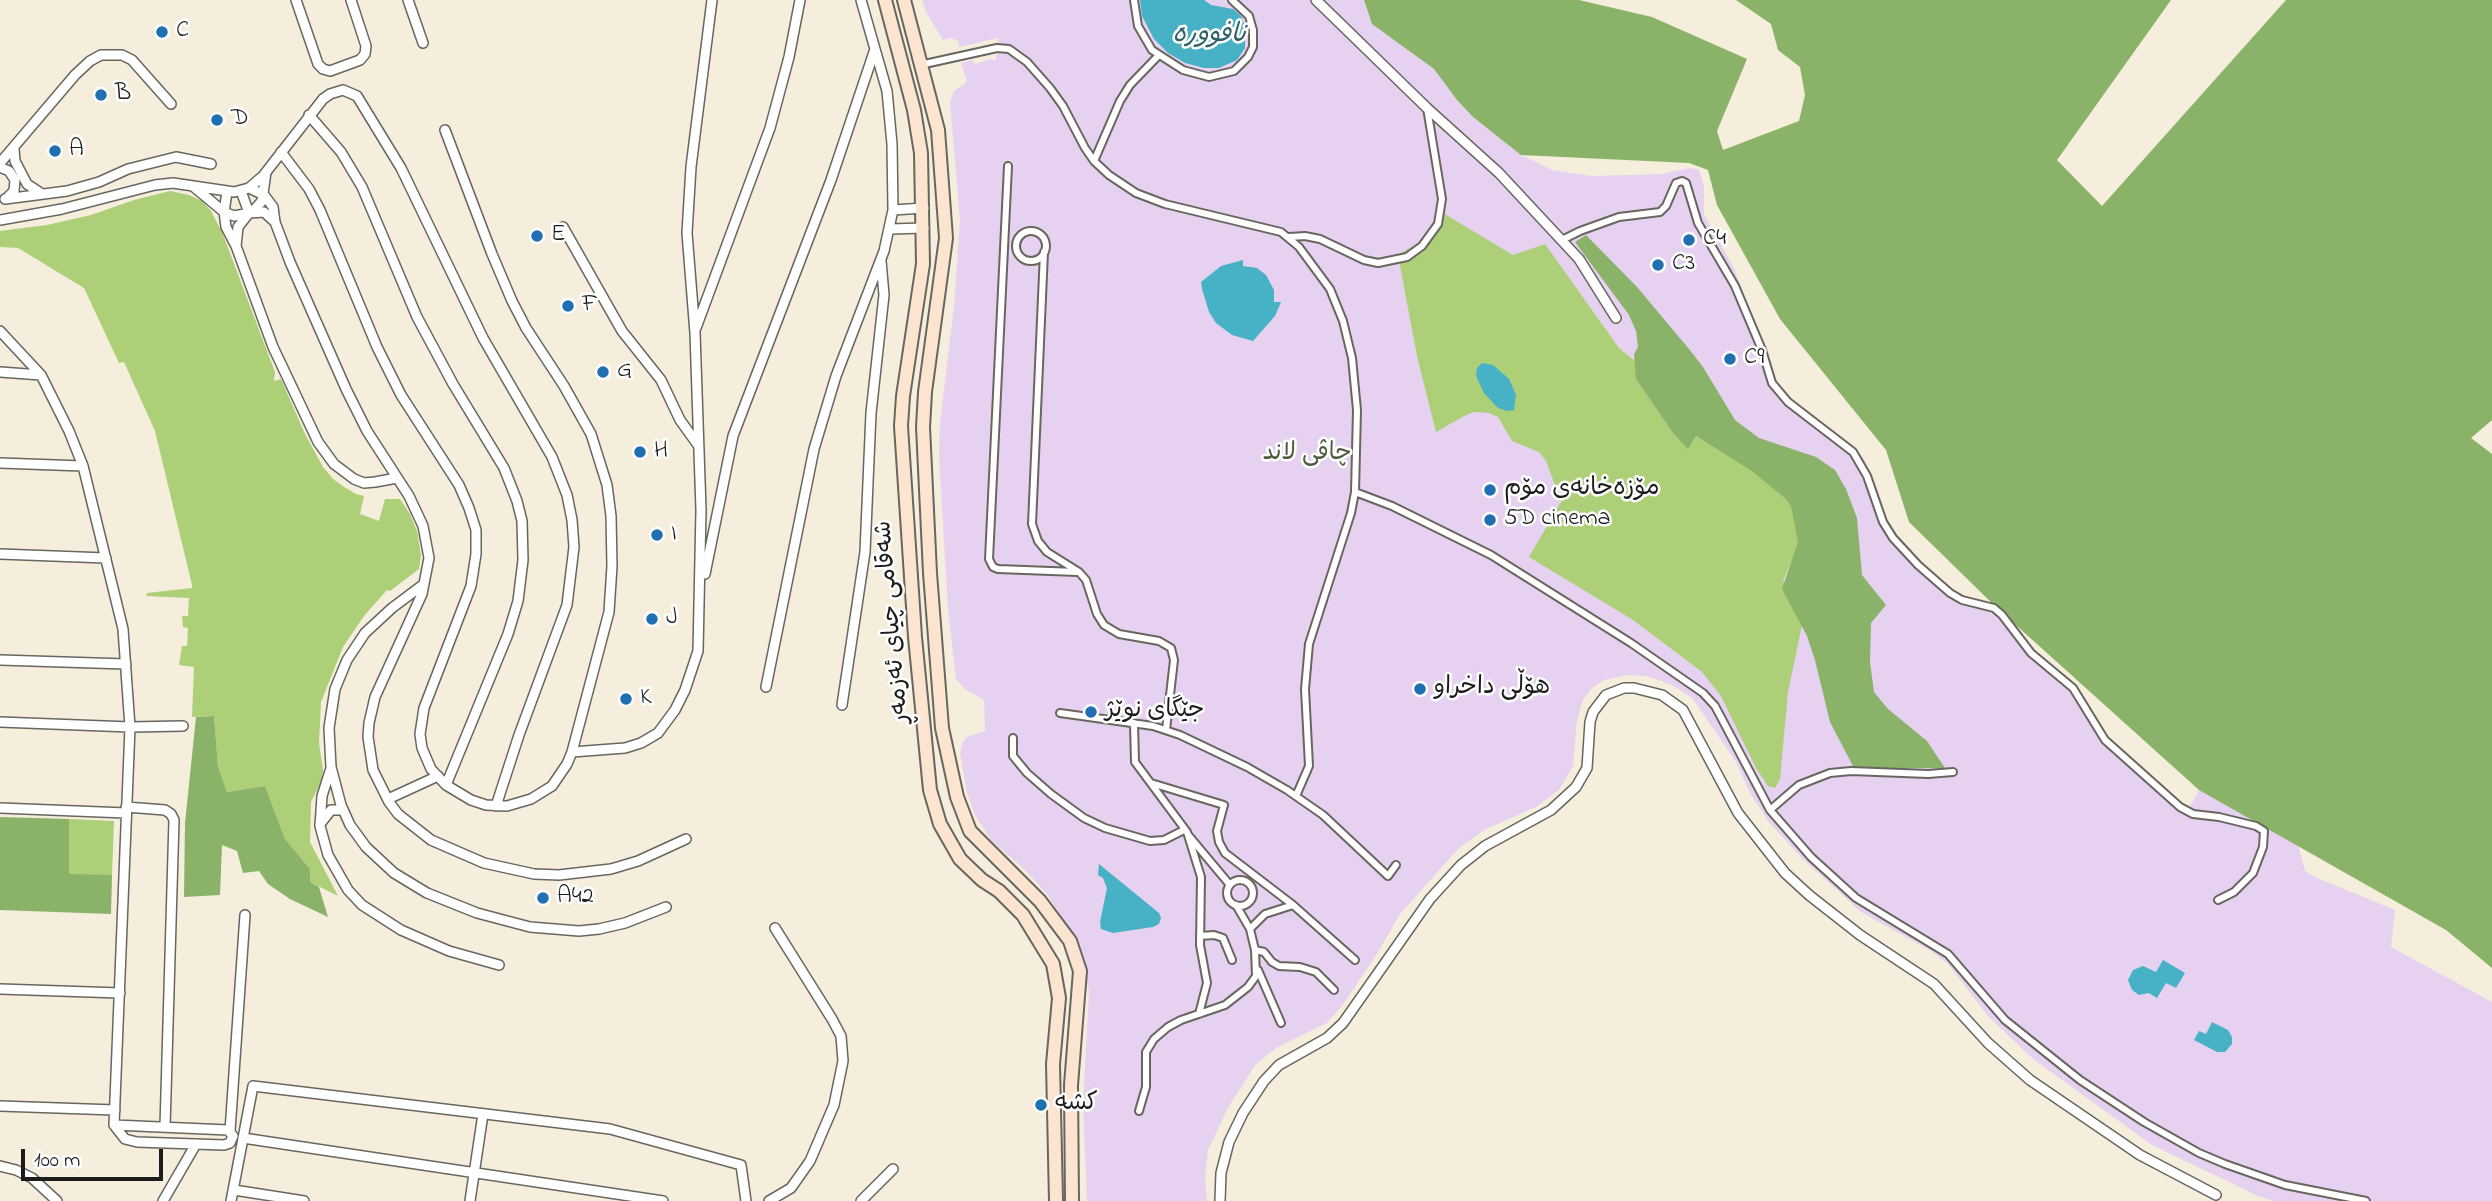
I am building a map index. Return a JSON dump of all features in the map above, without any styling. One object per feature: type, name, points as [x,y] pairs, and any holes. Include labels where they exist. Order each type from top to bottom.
[{"type":"main road","name":"شەقامی چیای ئەزمەڕ","points":[[885,0],[919,133],[924,208],[923,264],[901,426],[915,637],[930,790],[940,824],[955,852],[968,867],[999,891],[1023,915],[1053,964],[1059,998],[1053,1064],[1056,1201]]},
{"type":"main road","name":"شەقامی چیای ئەزمەڕ","points":[[904,0],[938,130],[946,238],[925,392],[922,435],[942,728],[957,797],[970,831],[1040,901],[1070,941],[1080,971],[1071,1085],[1072,1201]]},
{"type":"street","points":[[296,0],[318,64],[330,71],[360,61],[365,54],[366,46],[351,0]]},
{"type":"street","points":[[408,0],[423,43]]},
{"type":"street","points":[[572,752],[625,748],[658,733],[675,710],[692,673],[700,634],[699,446],[695,332],[687,233],[692,155],[712,0]]},
{"type":"street","points":[[695,332],[770,128],[789,57],[800,0]]},
{"type":"street","points":[[766,687],[814,449],[828,400],[881,259],[893,210],[889,106],[876,47],[861,0]]},
{"type":"street","points":[[1134,0],[1135,17],[1142,35],[1158,55],[1184,70],[1199,75],[1219,76],[1234,71],[1251,51],[1254,36],[1248,16],[1232,0]]},
{"type":"street","points":[[1316,0],[1427,108],[1499,173],[1579,259],[1616,318]]},
{"type":"street","points":[[701,593],[733,436],[831,180],[876,47]]},
{"type":"street","points":[[920,65],[997,48],[1009,49],[1035,71],[1057,97],[1094,162],[1122,184],[1150,199],[1181,210],[1270,228],[1289,237],[1330,289],[1348,337],[1357,410],[1355,492],[1351,513],[1309,644],[1306,689],[1309,766],[1296,796]]},
{"type":"street","points":[[3,200],[13,191],[15,180],[9,171],[0,165],[75,75],[90,61],[101,55],[122,55],[132,60],[171,104]]},
{"type":"street","points":[[1094,162],[1120,101],[1130,85],[1158,55]]},
{"type":"street","points":[[245,190],[259,181],[309,115],[330,94],[342,90],[353,93],[364,106],[401,168],[502,372],[552,457],[567,495],[573,547],[567,605],[496,806]]},
{"type":"street","points":[[1289,237],[1320,239],[1364,260],[1378,262],[1407,257],[1422,246],[1438,224],[1442,199],[1427,108]]},
{"type":"street","points":[[309,115],[341,152],[357,178],[417,317],[453,384],[504,468],[522,521],[523,560],[518,601],[508,634],[446,785]]},
{"type":"street","points":[[281,152],[296,169],[320,210],[377,347],[401,395],[459,485],[476,530],[476,554],[471,586],[424,708],[420,723],[422,748],[432,769],[446,785],[471,800],[496,806],[519,804],[543,793],[558,778],[572,752],[610,612],[612,539],[607,485],[584,420],[512,301],[445,130]]},
{"type":"street","points":[[14,149],[15,161],[27,184],[42,194]]},
{"type":"street","points":[[3,200],[67,191],[99,182],[128,169],[176,157],[211,164]]},
{"type":"street","points":[[1008,166],[989,559],[995,568],[1079,572]]},
{"type":"street","points":[[236,246],[238,228],[264,195],[267,170]]},
{"type":"street","points":[[1562,240],[1619,217],[1660,212],[1667,206],[1675,185],[1682,181],[1686,183],[1696,218],[1727,269],[1762,350],[1772,383],[1788,402],[1853,452],[1867,476],[1883,522],[1898,544],[1950,593],[1962,600],[1994,608],[2002,615],[2031,653],[2077,693],[2105,740],[2180,807],[2193,814],[2219,817],[2256,826],[2264,831],[2263,847],[2253,873],[2234,892],[2218,900]]},
{"type":"street","points":[[0,220],[62,209],[155,185],[173,183],[227,192],[245,190],[264,195],[273,207],[275,222],[290,262],[346,389],[367,431],[414,504],[424,526],[429,558],[422,594],[375,696],[369,723],[368,737],[373,769],[388,799],[398,814],[431,841],[484,863],[534,874],[559,875],[611,869],[638,861],[686,839]]},
{"type":"street","points":[[193,186],[223,212],[234,216],[264,212],[275,222]]},
{"type":"street","points":[[245,190],[249,213]]},
{"type":"street","points":[[227,192],[223,212],[226,227],[236,246],[277,357],[326,455],[354,479],[375,482],[397,478]]},
{"type":"street","points":[[893,210],[924,208]]},
{"type":"street","points":[[563,227],[622,331],[661,380],[680,420],[699,446]]},
{"type":"street","points":[[890,229],[924,228]]},
{"type":"street","points":[[1044,252],[1034,261],[1024,259],[1017,252],[1016,242],[1026,232],[1036,232],[1045,242],[1032,524],[1038,541],[1047,552],[1079,572],[1086,580],[1097,614],[1104,625],[1119,634],[1159,641],[1171,648],[1174,660],[1166,730]]},
{"type":"street","points":[[842,705],[865,552],[871,413],[884,295],[881,259]]},
{"type":"street","points":[[0,331],[41,375],[69,430],[83,466],[123,629],[130,727],[114,1125],[121,1135],[131,1141],[227,1145],[232,1141],[230,1131],[245,915]]},
{"type":"street","points":[[0,373],[41,375]]},
{"type":"street","points":[[0,463],[83,466]]},
{"type":"street","points":[[1355,492],[1403,511],[1491,555],[1544,586],[1691,683],[1715,706],[1770,810],[1811,857],[1856,898],[1940,947],[1965,971],[2000,1015],[2018,1032],[2111,1102],[2179,1142],[2247,1172],[2302,1189],[2366,1201]]},
{"type":"street","points":[[0,554],[106,558]]},
{"type":"street","points":[[424,584],[375,622],[360,639],[347,660],[335,690],[329,728],[331,767],[343,810],[366,847],[394,873],[427,893],[477,914],[530,927],[579,931],[625,923],[666,907]]},
{"type":"street","points":[[0,660],[126,664]]},
{"type":"street","points":[[1220,1201],[1224,1155],[1243,1113],[1264,1081],[1279,1065],[1326,1038],[1343,1023],[1423,908],[1461,865],[1485,846],[1551,810],[1576,787],[1587,768],[1590,722],[1599,701],[1615,691],[1633,688],[1662,695],[1683,710],[1738,813],[1785,873],[1809,895],[1860,935],[1934,984],[1988,1043],[2030,1080],[2140,1155],[2216,1195]]},
{"type":"street","points":[[1060,712],[1166,730],[1247,767],[1296,796],[1323,815],[1388,876],[1396,865]]},
{"type":"street","points":[[0,722],[130,727],[183,726]]},
{"type":"street","points":[[1134,723],[1135,762],[1185,831],[1230,886]]},
{"type":"street","points":[[1013,738],[1013,756],[1027,773],[1084,818],[1119,832],[1155,841],[1185,831]]},
{"type":"street","points":[[331,767],[322,796],[322,841],[336,873],[362,905],[378,917],[424,941],[499,965]]},
{"type":"street","points":[[1770,810],[1799,785],[1830,773],[1953,772]]},
{"type":"street","points":[[388,799],[438,776]]},
{"type":"street","points":[[1149,782],[1224,805],[1217,831],[1225,853],[1293,905],[1355,960]]},
{"type":"street","points":[[0,808],[165,810],[171,814],[174,820],[165,1127]]},
{"type":"street","points":[[320,826],[331,810],[343,810]]},
{"type":"street","points":[[1185,831],[1201,877],[1200,936],[1207,983],[1199,1014]]},
{"type":"street","points":[[1235,881],[1243,881],[1252,890],[1250,901],[1242,906],[1231,902],[1227,895],[1230,886],[1235,881]]},
{"type":"street","points":[[1139,1111],[1146,1087],[1144,1057],[1149,1046],[1168,1027],[1221,1007],[1241,994],[1256,976],[1255,950],[1250,929],[1236,905]]},
{"type":"street","points":[[1250,929],[1265,914],[1293,905]]},
{"type":"street","points":[[769,1201],[791,1188],[810,1161],[834,1105],[843,1061],[841,1036],[775,928]]},
{"type":"street","points":[[1200,936],[1214,935],[1223,938],[1232,960]]},
{"type":"street","points":[[1255,950],[1264,952],[1279,966],[1300,967],[1315,972],[1334,990]]},
{"type":"street","points":[[1256,965],[1281,1023]]},
{"type":"street","points":[[0,989],[120,993]]},
{"type":"street","points":[[231,1201],[253,1086],[610,1129],[741,1165],[746,1201]]},
{"type":"street","points":[[0,1106],[115,1110]]},
{"type":"street","points":[[470,1201],[482,1114]]},
{"type":"street","points":[[114,1125],[230,1131]]},
{"type":"street","points":[[243,1138],[663,1201]]},
{"type":"street","points":[[163,1201],[196,1144]]},
{"type":"street","points":[[0,1166],[25,1174],[57,1201]]},
{"type":"street","points":[[861,1201],[893,1169]]},
{"type":"street","points":[[233,1190],[304,1201]]},
{"type":"shaded area","name":"چاڤی لاند","points":[[922,0],[1364,0],[1372,24],[1434,69],[1473,117],[1521,155],[1552,170],[1592,176],[1661,174],[1690,168],[1699,170],[1704,185],[1704,214],[1734,268],[1775,378],[1787,396],[1865,460],[1883,512],[1893,530],[1928,569],[1958,596],[1990,604],[2004,613],[2041,658],[2066,677],[2080,693],[2105,737],[2181,804],[2189,808],[2199,790],[2294,829],[2305,871],[2395,910],[2391,947],[2492,1002],[2492,1201],[2273,1201],[2152,1145],[2033,1059],[1988,1016],[1948,964],[1931,951],[1861,912],[1803,859],[1768,821],[1750,793],[1736,762],[1693,699],[1661,681],[1646,676],[1628,675],[1604,680],[1592,688],[1583,700],[1577,720],[1573,766],[1559,790],[1536,807],[1486,829],[1459,848],[1400,914],[1377,954],[1342,1006],[1327,1023],[1276,1048],[1256,1064],[1229,1106],[1208,1150],[1205,1178],[1207,1201],[1087,1201],[1083,1104],[1089,992],[1082,955],[1080,947],[1047,894],[991,840],[975,815],[967,793],[960,753],[967,737],[985,731],[984,700],[965,689],[956,679],[948,610],[939,456],[940,423],[954,306],[960,220],[950,102],[954,91],[967,82],[961,63],[973,60],[975,64],[990,59],[996,60],[998,38],[959,47],[958,41],[951,38],[943,40]]},
{"type":"green space","points":[[1364,0],[1579,0],[1652,17],[1747,59],[1717,131],[1723,150],[1799,121],[1805,95],[1800,67],[1778,50],[1771,24],[1736,0],[2171,0],[2057,160],[2102,206],[2286,0],[2492,0],[2492,420],[2471,438],[2492,454],[2492,968],[2446,930],[2199,790],[1997,608],[1909,522],[1886,450],[1780,319],[1717,205],[1708,170],[1689,163],[1521,155],[1473,117],[1434,69],[1372,24]]},
{"type":"green space","points":[[170,191],[202,201],[211,211],[222,232],[275,372],[274,381],[281,379],[323,467],[344,487],[364,496],[360,514],[379,521],[385,499],[400,499],[417,531],[421,555],[419,569],[390,591],[387,590],[364,616],[343,647],[321,702],[319,743],[323,770],[322,780],[311,802],[310,842],[338,896],[310,882],[310,869],[285,839],[265,786],[227,792],[218,766],[214,716],[192,717],[194,667],[179,665],[182,646],[187,646],[188,628],[183,627],[182,616],[188,616],[189,598],[146,596],[147,593],[192,588],[192,585],[155,431],[124,362],[119,363],[84,288],[18,248],[0,247],[0,231],[47,225],[91,215]]},
{"type":"green space","points":[[1438,210],[1513,255],[1545,244],[1619,348],[1636,362],[1636,379],[1673,433],[1688,448],[1696,436],[1814,508],[1783,581],[1802,625],[1788,692],[1780,779],[1775,788],[1768,786],[1756,768],[1721,696],[1702,672],[1633,620],[1529,557],[1565,495],[1556,488],[1546,461],[1539,452],[1512,441],[1498,417],[1489,413],[1474,412],[1436,432],[1417,356],[1398,255],[1429,233]]},
{"type":"green space","points":[[1586,235],[1637,287],[1689,349],[1735,420],[1759,438],[1816,457],[1835,470],[1857,518],[1862,575],[1886,605],[1871,623],[1870,662],[1874,692],[1888,709],[1927,741],[1945,768],[1854,768],[1830,722],[1807,636],[1782,589],[1798,542],[1791,506],[1752,471],[1696,436],[1688,449],[1673,433],[1636,379],[1634,354],[1638,347],[1636,331],[1629,315],[1575,242]]},
{"type":"green space","points":[[214,716],[218,766],[227,792],[265,786],[285,839],[310,869],[310,882],[319,887],[328,917],[290,899],[268,884],[259,871],[243,873],[237,851],[222,845],[220,895],[184,897],[185,823],[196,717]]},
{"type":"green space","points":[[0,817],[69,819],[69,874],[112,875],[111,914],[0,910]]},
{"type":"green space","points":[[69,819],[114,821],[112,875],[69,875]]},
{"type":"water","name":"نافوورە","points":[[1140,0],[1204,0],[1211,5],[1233,9],[1241,16],[1245,26],[1245,48],[1237,60],[1219,68],[1204,68],[1185,63],[1168,53],[1154,39],[1142,16]]},
{"type":"water","points":[[1243,260],[1243,266],[1257,268],[1266,275],[1274,290],[1274,302],[1281,302],[1275,316],[1253,341],[1232,335],[1216,323],[1209,312],[1201,282],[1221,266]]},
{"type":"water","points":[[1482,363],[1493,365],[1509,379],[1516,395],[1514,410],[1498,408],[1484,393],[1476,376],[1477,368]]},
{"type":"water","points":[[1099,864],[1159,913],[1159,924],[1113,933],[1101,929],[1107,888],[1103,878],[1098,875]]},
{"type":"water","points":[[2163,960],[2185,973],[2176,988],[2166,983],[2157,998],[2149,993],[2139,995],[2132,990],[2128,980],[2133,970],[2143,966],[2156,972]]},
{"type":"water","points":[[2212,1022],[2228,1030],[2232,1037],[2232,1044],[2225,1052],[2217,1052],[2194,1040],[2199,1031],[2206,1034]]},
{"type":"place","name":"C","points":[[162,32]]},
{"type":"place","name":"B","points":[[101,95]]},
{"type":"place","name":"D","points":[[217,120]]},
{"type":"place","name":"A","points":[[55,151]]},
{"type":"place","name":"E","points":[[537,236]]},
{"type":"place","name":"C4","points":[[1689,240]]},
{"type":"place","name":"C3","points":[[1658,265]]},
{"type":"place","name":"F","points":[[568,306]]},
{"type":"place","name":"C9","points":[[1730,359]]},
{"type":"place","name":"G","points":[[603,372]]},
{"type":"place","name":"H","points":[[640,452]]},
{"type":"place","name":"مۆزەخانەی مۆم","points":[[1490,490]]},
{"type":"place","name":"5D cinema","points":[[1490,520]]},
{"type":"place","name":"I","points":[[657,535]]},
{"type":"place","name":"J","points":[[652,619]]},
{"type":"place","name":"هۆڵی داخراو","points":[[1420,689]]},
{"type":"place","name":"K","points":[[626,699]]},
{"type":"place","name":"جێگای نوێژ","points":[[1091,712]]},
{"type":"place","name":"A42","points":[[543,898]]},
{"type":"place","name":"كشه","points":[[1041,1105]]}]
